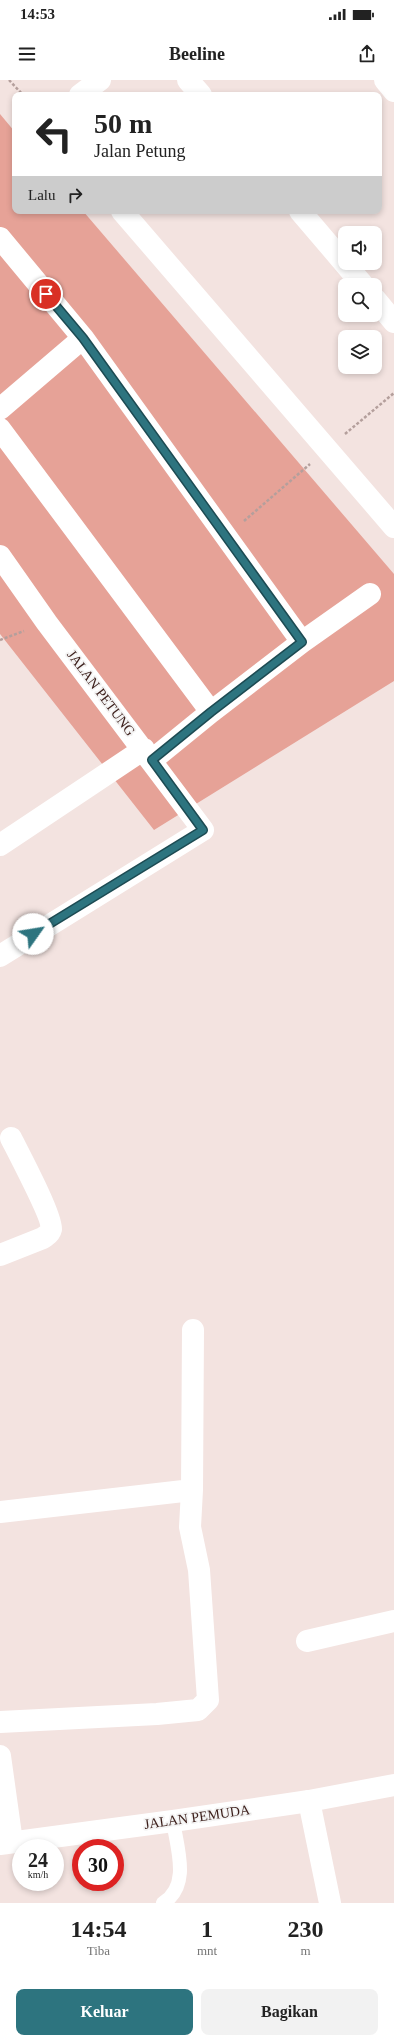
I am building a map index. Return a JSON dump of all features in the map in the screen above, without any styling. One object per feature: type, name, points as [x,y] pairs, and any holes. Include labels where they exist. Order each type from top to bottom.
[{"type":"street","points":[[84,92],[100,80]]},
{"type":"street","points":[[188,80],[198,92]]},
{"type":"street","points":[[385,80],[394,91]]},
{"type":"street","points":[[125,214],[394,526]]},
{"type":"street","points":[[303,214],[357,278]]},
{"type":"street","points":[[0,238],[83,338],[302,642]]},
{"type":"street","points":[[382,307],[394,322]]},
{"type":"street","points":[[0,408],[83,338]]},
{"type":"street","points":[[0,429],[211,712]]},
{"type":"street","name":"JALAN PETUNG","points":[[0,556],[47,623],[148,755],[203,830],[0,956]]},
{"type":"street","points":[[0,845],[148,755],[211,712],[302,642],[370,594]]},
{"type":"street","points":[[0,1255],[43,1238],[50,1234],[52,1228],[43,1204],[11,1138]]},
{"type":"street","points":[[0,1722],[157,1714],[198,1710],[208,1700],[199,1570],[190,1527],[192,1490],[193,1330]]},
{"type":"street","points":[[0,1512],[192,1490]]},
{"type":"street","points":[[307,1641],[394,1621]]},
{"type":"street","points":[[0,1756],[6,1843]]},
{"type":"street","name":"JALAN PEMUDA","points":[[6,1843],[310,1801],[394,1785]]},
{"type":"street","points":[[310,1801],[330,1903]]},
{"type":"lane","points":[[163,1903],[174,1894],[181,1877],[173,1821]]},
{"type":"path","points":[[10,80],[20,92]]},
{"type":"path","points":[[226,536],[394,393]]},
{"type":"building","points":[[0,114],[12,128],[12,214],[86,214],[394,574],[394,681],[154,830],[0,634]]},
{"type":"route","points":[[33,934],[203,830],[152,760],[211,712],[302,642],[83,338],[46,294]]}]
